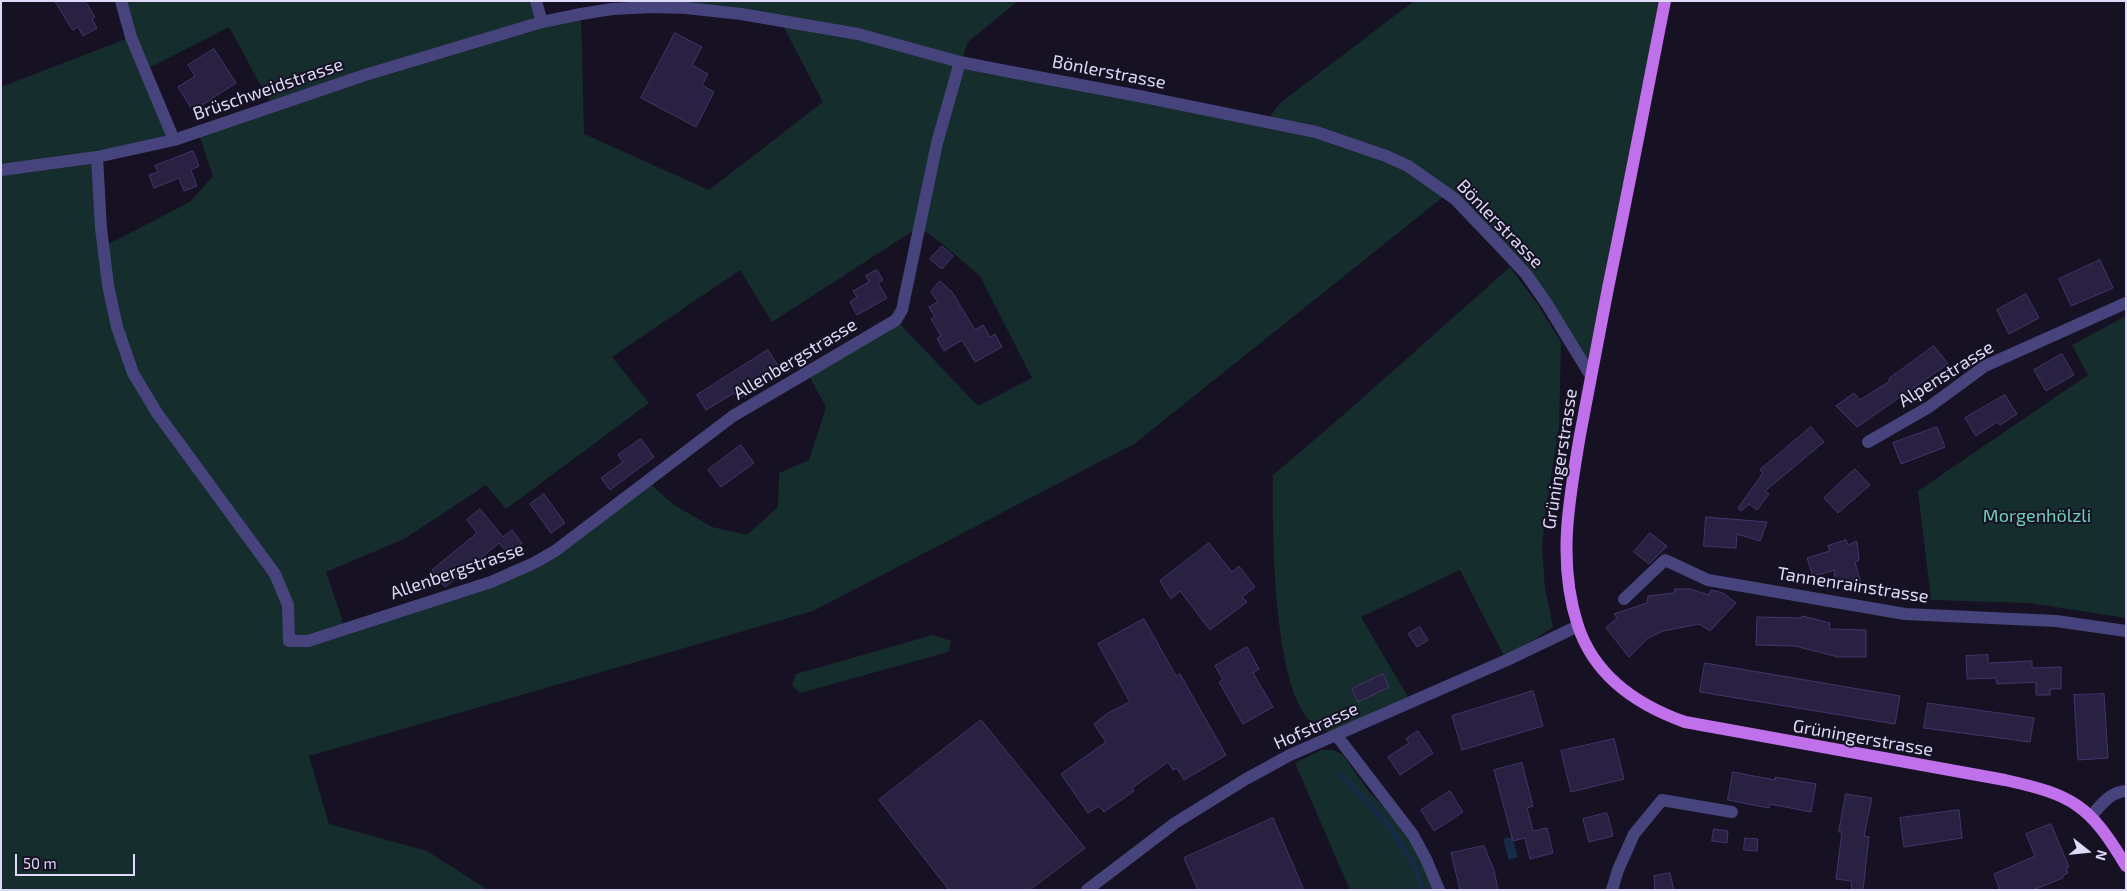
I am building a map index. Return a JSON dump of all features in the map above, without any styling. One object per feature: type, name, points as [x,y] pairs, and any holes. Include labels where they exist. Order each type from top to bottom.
[{"type":"main road","name":"Grüningerstrasse","points":[[1665,1],[1591,376],[1569,500],[1566,531],[1567,578],[1578,626],[1590,653],[1608,678],[1640,703],[1662,714],[1685,722],[2040,788],[2072,802],[2091,816],[2106,834],[2126,866]]},
{"type":"street","points":[[121,1],[131,37],[174,140]]},
{"type":"street","points":[[536,1],[542,22]]},
{"type":"street","name":"Bönlerstrasse","points":[[542,22],[612,9],[653,7],[705,9],[741,14],[858,34],[960,62],[1316,132],[1354,143],[1408,166],[1455,198],[1526,274],[1547,304],[1591,376]]},
{"type":"street","name":"Brüschweidstrasse","points":[[1,170],[97,157],[174,140],[365,75],[542,22]]},
{"type":"street","name":"Allenbergstrasse","points":[[97,157],[101,228],[108,285],[117,327],[133,373],[157,413],[276,574],[288,605],[289,641],[308,640],[491,582],[534,563],[556,551],[733,416],[896,320],[902,310],[937,143],[960,62]]},
{"type":"street","name":"Alpenstrasse","points":[[1868,442],[1929,407],[1985,366],[2126,303]]},
{"type":"street","name":"Tannenrainstrasse","points":[[1624,599],[1665,560],[1708,580],[1905,614],[2056,621],[2126,631]]},
{"type":"street","name":"Hofstrasse","points":[[1087,890],[1175,823],[1246,779],[1290,755],[1507,660],[1578,626]]},
{"type":"street","points":[[1337,736],[1413,835],[1439,890]]},
{"type":"street","points":[[2091,816],[2110,797],[2120,791],[2126,791]]},
{"type":"street","points":[[1612,890],[1618,870],[1634,834],[1662,800],[1732,812]]},
{"type":"green space","points":[[121,1],[536,1],[542,22],[581,14],[584,134],[709,190],[823,102],[780,20],[686,8],[686,1],[1018,1],[968,42],[961,62],[1267,121],[1280,103],[1414,1],[1665,1],[1591,376],[1547,304],[1477,221],[1443,197],[1134,444],[813,611],[309,756],[329,824],[427,851],[488,890],[1,890],[1,87],[131,37]],"holes":[[[229,27],[272,106],[198,132],[213,176],[190,202],[103,247],[97,157],[174,140],[145,70]],[[919,227],[980,276],[1032,378],[978,406],[896,320],[807,372],[826,407],[809,460],[779,473],[778,507],[747,535],[712,527],[674,505],[647,481],[534,563],[345,628],[326,572],[404,539],[486,485],[506,509],[649,403],[612,357],[740,270],[772,322]]]},
{"type":"green space","points":[[1510,267],[1538,305],[1561,342],[1559,427],[1546,507],[1542,547],[1545,588],[1553,627],[1504,656],[1460,570],[1361,617],[1408,697],[1334,731],[1313,724],[1297,700],[1286,664],[1279,622],[1273,534],[1273,475]]},
{"type":"green space","name":"Morgenhölzli","points":[[2126,316],[2126,618],[2029,603],[1931,600],[1918,491],[2088,375],[2072,345]]},
{"type":"green space","points":[[933,635],[951,641],[948,652],[800,693],[792,685],[796,674]]},
{"type":"green space","points":[[1321,750],[1333,750],[1343,755],[1367,789],[1399,824],[1415,848],[1434,890],[1350,890],[1295,763]]},
{"type":"water","points":[[1512,837],[1518,857],[1509,860],[1503,839]]},
{"type":"building","points":[[55,1],[85,1],[95,17],[92,19],[97,28],[83,36],[78,27],[73,30]]},
{"type":"building","points":[[675,33],[702,47],[692,65],[708,74],[702,85],[714,92],[696,127],[641,98]]},
{"type":"building","points":[[214,49],[236,83],[193,111],[178,87],[195,76],[188,65]]},
{"type":"building","points":[[193,151],[199,166],[191,170],[197,186],[184,191],[179,178],[154,188],[149,175],[158,172],[155,166]]},
{"type":"building","points":[[942,246],[953,256],[942,269],[930,259]]},
{"type":"building","points":[[2100,260],[2113,288],[2071,306],[2059,279]]},
{"type":"building","points":[[877,270],[883,280],[878,283],[887,298],[857,315],[850,302],[857,297],[853,291],[869,282],[866,276]]},
{"type":"building","points":[[940,281],[952,292],[975,330],[983,325],[990,337],[995,334],[1002,347],[975,362],[962,340],[944,351],[937,338],[941,336],[931,319],[935,317],[929,307],[938,302],[931,292]]},
{"type":"building","points":[[2026,294],[2039,318],[2009,334],[1997,310]]},
{"type":"building","points":[[1934,346],[1948,364],[1857,427],[1836,406],[1854,393],[1860,400],[1890,381],[1889,379]]},
{"type":"building","points":[[768,350],[782,372],[738,399],[734,393],[706,410],[697,395]]},
{"type":"building","points":[[2062,354],[2074,375],[2046,391],[2034,370]]},
{"type":"building","points":[[2005,395],[2017,414],[2000,425],[1997,422],[1976,436],[1965,418]]},
{"type":"building","points":[[1811,427],[1824,442],[1765,491],[1769,494],[1757,510],[1749,504],[1741,511],[1738,508],[1763,473],[1760,470]]},
{"type":"building","points":[[1937,427],[1945,447],[1901,464],[1893,443]]},
{"type":"building","points":[[641,439],[654,457],[610,490],[601,478],[623,462],[618,455]]},
{"type":"building","points":[[741,445],[754,463],[721,487],[708,470]]},
{"type":"building","points":[[1855,469],[1870,485],[1838,513],[1824,498]]},
{"type":"building","points":[[544,494],[565,523],[551,533],[530,504]]},
{"type":"building","points":[[480,509],[503,537],[512,530],[522,543],[509,554],[499,543],[445,587],[432,570],[477,533],[467,520]]},
{"type":"building","points":[[1706,517],[1767,522],[1760,541],[1737,534],[1736,548],[1704,546]]},
{"type":"building","points":[[1650,533],[1667,546],[1649,564],[1634,552]]},
{"type":"building","points":[[1846,540],[1848,545],[1857,541],[1859,560],[1855,562],[1861,583],[1834,579],[1835,570],[1813,576],[1807,558],[1830,551],[1828,546]]},
{"type":"building","points":[[1209,543],[1232,572],[1239,566],[1255,587],[1242,597],[1247,602],[1210,630],[1180,591],[1171,599],[1160,581]]},
{"type":"building","points":[[1675,589],[1690,589],[1709,595],[1711,590],[1723,593],[1736,603],[1710,631],[1699,624],[1663,631],[1648,638],[1629,657],[1606,628],[1617,618],[1614,614],[1647,603],[1648,596],[1674,593]]},
{"type":"building","points":[[1802,616],[1830,623],[1829,629],[1866,630],[1866,657],[1838,657],[1795,646],[1756,645],[1757,617],[1801,618]]},
{"type":"building","points":[[1144,619],[1176,676],[1180,674],[1226,755],[1184,780],[1177,768],[1173,770],[1168,762],[1132,788],[1134,791],[1104,812],[1099,806],[1088,813],[1061,774],[1106,742],[1094,724],[1108,713],[1130,702],[1098,644]]},
{"type":"building","points":[[1420,627],[1428,640],[1417,647],[1408,634]]},
{"type":"building","points":[[1247,647],[1259,669],[1253,673],[1273,707],[1243,724],[1219,682],[1223,680],[1215,666]]},
{"type":"building","points":[[1988,655],[1988,663],[2032,661],[2032,668],[2061,667],[2061,689],[2050,689],[2050,695],[2036,695],[2036,682],[1997,684],[1996,678],[1967,679],[1966,656]]},
{"type":"building","points":[[1705,663],[1900,696],[1895,724],[1700,692]]},
{"type":"building","points":[[1383,674],[1389,687],[1358,702],[1352,689]]},
{"type":"building","points":[[1533,691],[1543,726],[1462,750],[1452,716]]},
{"type":"building","points":[[2104,694],[2108,758],[2078,760],[2074,695]]},
{"type":"building","points":[[1928,703],[2034,718],[2030,742],[1924,728]]},
{"type":"building","points":[[981,720],[1085,848],[1030,890],[949,890],[879,800]]},
{"type":"building","points":[[1418,731],[1433,753],[1400,775],[1388,757],[1409,743],[1406,739]]},
{"type":"building","points":[[1614,739],[1624,779],[1571,792],[1561,751]]},
{"type":"building","points":[[1522,763],[1533,806],[1527,808],[1533,831],[1547,828],[1553,853],[1530,859],[1525,838],[1513,841],[1494,770]]},
{"type":"building","points":[[1733,772],[1775,780],[1775,777],[1816,784],[1811,812],[1770,804],[1769,808],[1728,800]]},
{"type":"building","points":[[1450,791],[1463,812],[1434,831],[1421,810]]},
{"type":"building","points":[[1846,794],[1872,798],[1864,836],[1869,837],[1863,890],[1852,890],[1851,881],[1836,879],[1842,832],[1839,832]]},
{"type":"building","points":[[1959,810],[1962,838],[1904,847],[1900,818]]},
{"type":"building","points":[[1607,813],[1613,836],[1589,842],[1583,819]]},
{"type":"building","points":[[1273,818],[1304,890],[1198,890],[1184,858]]},
{"type":"building","points":[[2051,824],[2069,867],[2066,868],[2068,873],[2062,876],[2063,878],[2033,890],[2000,890],[1994,874],[2035,856],[2026,834]]},
{"type":"building","points":[[1714,829],[1728,831],[1727,843],[1712,841]]},
{"type":"building","points":[[1745,838],[1758,839],[1757,851],[1744,850]]},
{"type":"building","points":[[1484,846],[1494,870],[1498,890],[1460,890],[1451,853]]},
{"type":"building","points":[[1670,873],[1674,890],[1655,890],[1654,876]]},
{"type":"waterway","points":[[1340,774],[1390,827],[1414,866],[1423,890]]}]
